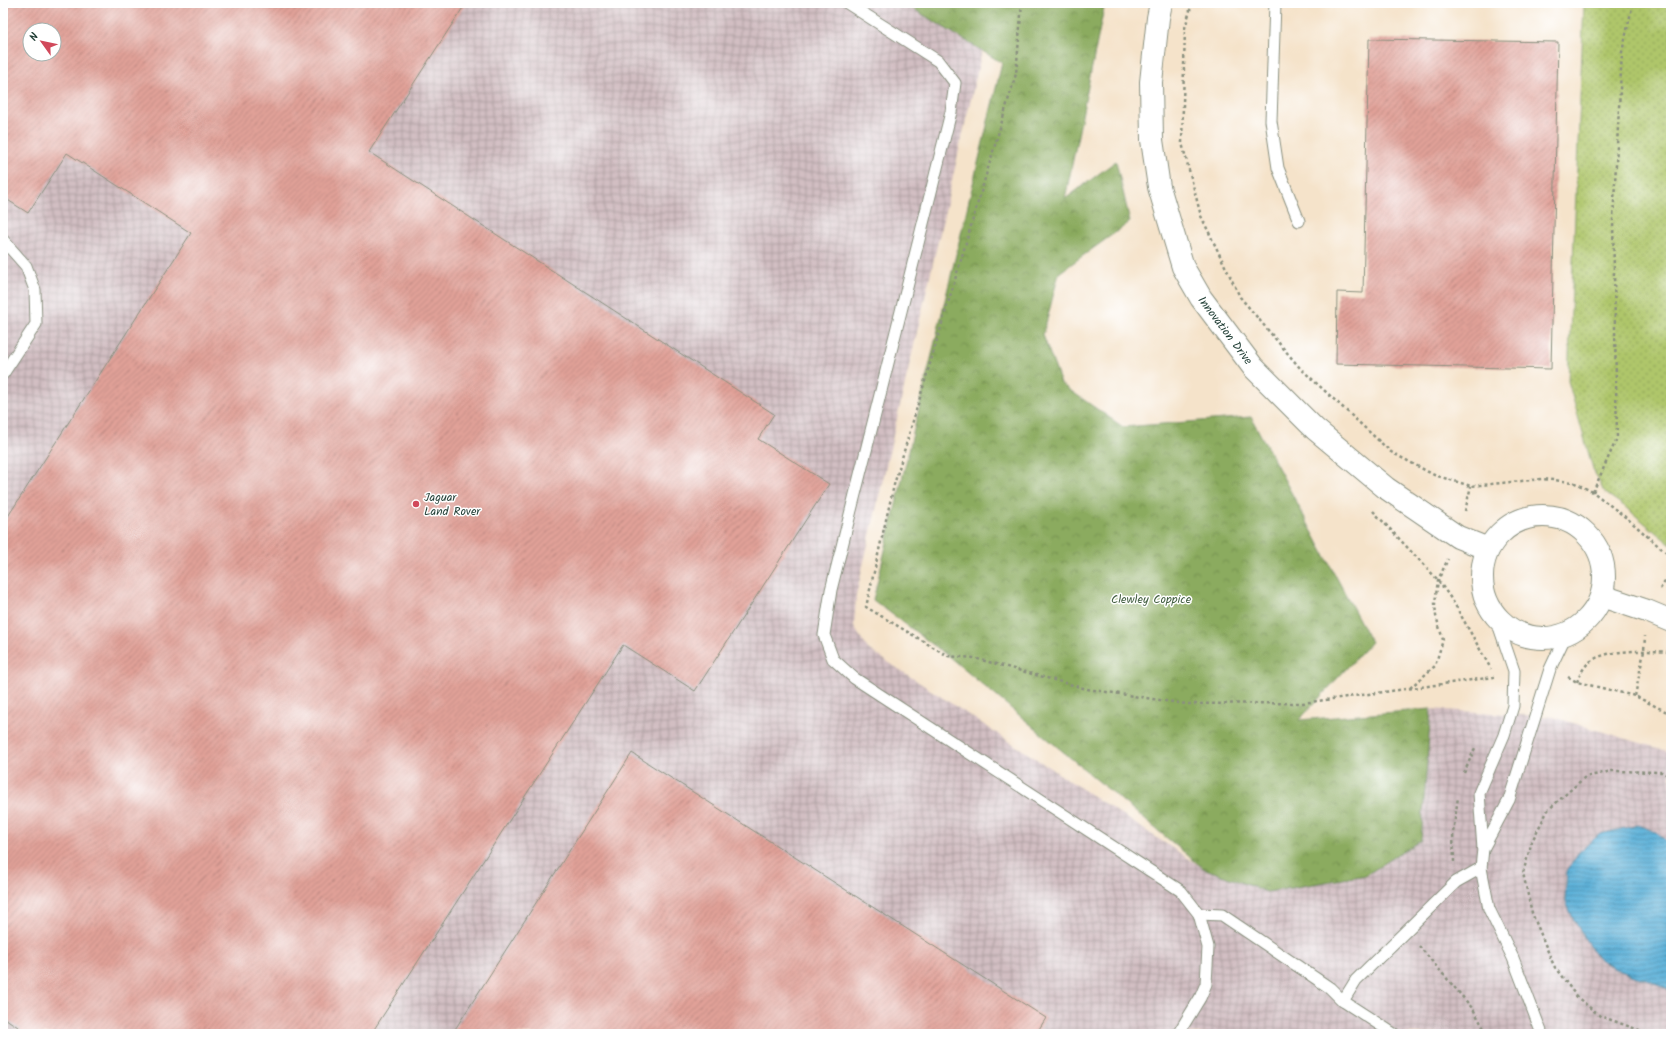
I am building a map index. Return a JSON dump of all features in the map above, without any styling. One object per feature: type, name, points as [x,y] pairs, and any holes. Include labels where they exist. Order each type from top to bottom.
[{"type":"street","name":"Innovation Drive","points":[[1161,3],[1151,82],[1152,140],[1158,187],[1183,267],[1201,298],[1253,367],[1314,429],[1386,488],[1458,537],[1488,549]]},
{"type":"street","points":[[1555,516],[1579,527],[1596,546],[1605,570],[1602,596],[1588,620],[1566,635],[1541,639],[1517,633],[1496,618],[1485,596],[1482,572],[1488,549],[1505,529],[1529,517],[1555,516]]},
{"type":"street","points":[[1602,596],[1647,611],[1671,621]]},
{"type":"lane","points":[[847,3],[938,61],[955,83],[951,112],[831,590],[824,635],[833,660],[854,678],[1181,891],[1199,914],[1208,946],[1206,984],[1200,998],[1178,1034]]},
{"type":"lane","points":[[1275,3],[1271,121],[1278,168],[1299,221]]},
{"type":"lane","points":[[3,240],[26,266],[36,290],[36,324],[3,374]]},
{"type":"lane","points":[[1496,618],[1514,671],[1514,706],[1504,735],[1479,793],[1483,848],[1481,868],[1489,909],[1513,958],[1543,1034]]},
{"type":"lane","points":[[1483,848],[1509,800],[1550,669],[1566,635]]},
{"type":"lane","points":[[1343,1001],[1356,980],[1456,882],[1481,868]]},
{"type":"lane","points":[[1199,914],[1222,915],[1330,988],[1343,1001],[1394,1034]]},
{"type":"path","points":[[1022,3],[1016,74],[894,485],[866,607],[948,656],[974,658],[1087,690],[1186,704],[1303,703],[1496,677],[1454,603],[1438,580],[1368,506]]},
{"type":"path","points":[[1192,3],[1185,28],[1182,142],[1201,216],[1240,297],[1300,368],[1391,452],[1434,475],[1471,486],[1542,479],[1573,482],[1593,492],[1629,520],[1671,557]]},
{"type":"path","points":[[1593,492],[1617,438],[1613,220],[1622,52],[1633,3]]},
{"type":"path","points":[[1409,689],[1435,666],[1443,640],[1436,616],[1435,602],[1438,580]]},
{"type":"path","points":[[1671,652],[1644,651],[1607,654],[1590,661],[1581,671],[1577,682],[1635,696],[1671,714]]},
{"type":"path","points":[[1635,696],[1644,651]]},
{"type":"path","points":[[1462,778],[1471,756],[1478,744]]},
{"type":"path","points":[[1645,1034],[1639,1030],[1600,1016],[1577,997],[1554,966],[1532,913],[1523,873],[1532,841],[1548,810],[1585,777],[1612,771],[1662,772],[1671,776]]},
{"type":"path","points":[[1454,865],[1453,832],[1459,793]]},
{"type":"path","points":[[1406,931],[1473,1009],[1487,1034]]},
{"type":"shaded area","points":[[3,3],[904,3],[982,51],[856,596],[854,627],[868,649],[1203,868],[1267,891],[1421,840],[1431,709],[1553,717],[1671,752],[1671,1034],[3,1034]]},
{"type":"green space","name":"Clewley Coppice","points":[[904,3],[1105,3],[1065,199],[1116,161],[1130,222],[1059,273],[1043,335],[1061,384],[1123,427],[1251,417],[1371,642],[1299,720],[1431,709],[1421,840],[1366,875],[1267,892],[1203,868],[948,656],[873,600],[1002,63]]},
{"type":"green space","points":[[1584,3],[1671,3],[1671,545],[1624,506],[1604,492],[1593,469],[1568,381]]},
{"type":"water","points":[[1638,825],[1656,832],[1671,845],[1671,989],[1615,969],[1598,958],[1587,943],[1565,900],[1567,871],[1580,851],[1600,834]]},
{"type":"building","name":"Jaguar Land Rover","points":[[3,3],[466,3],[369,152],[774,414],[758,439],[829,484],[695,691],[623,645],[371,1034],[18,1034],[21,1029],[3,1017],[3,524],[191,233],[67,153],[28,213],[3,197]]},
{"type":"building","points":[[1369,39],[1558,42],[1551,369],[1336,364],[1337,292],[1363,293]]},
{"type":"building","points":[[632,753],[1046,1018],[1036,1034],[452,1034]]},
{"type":"place","name":"Jaguar Land Rover","points":[[416,504]]}]
